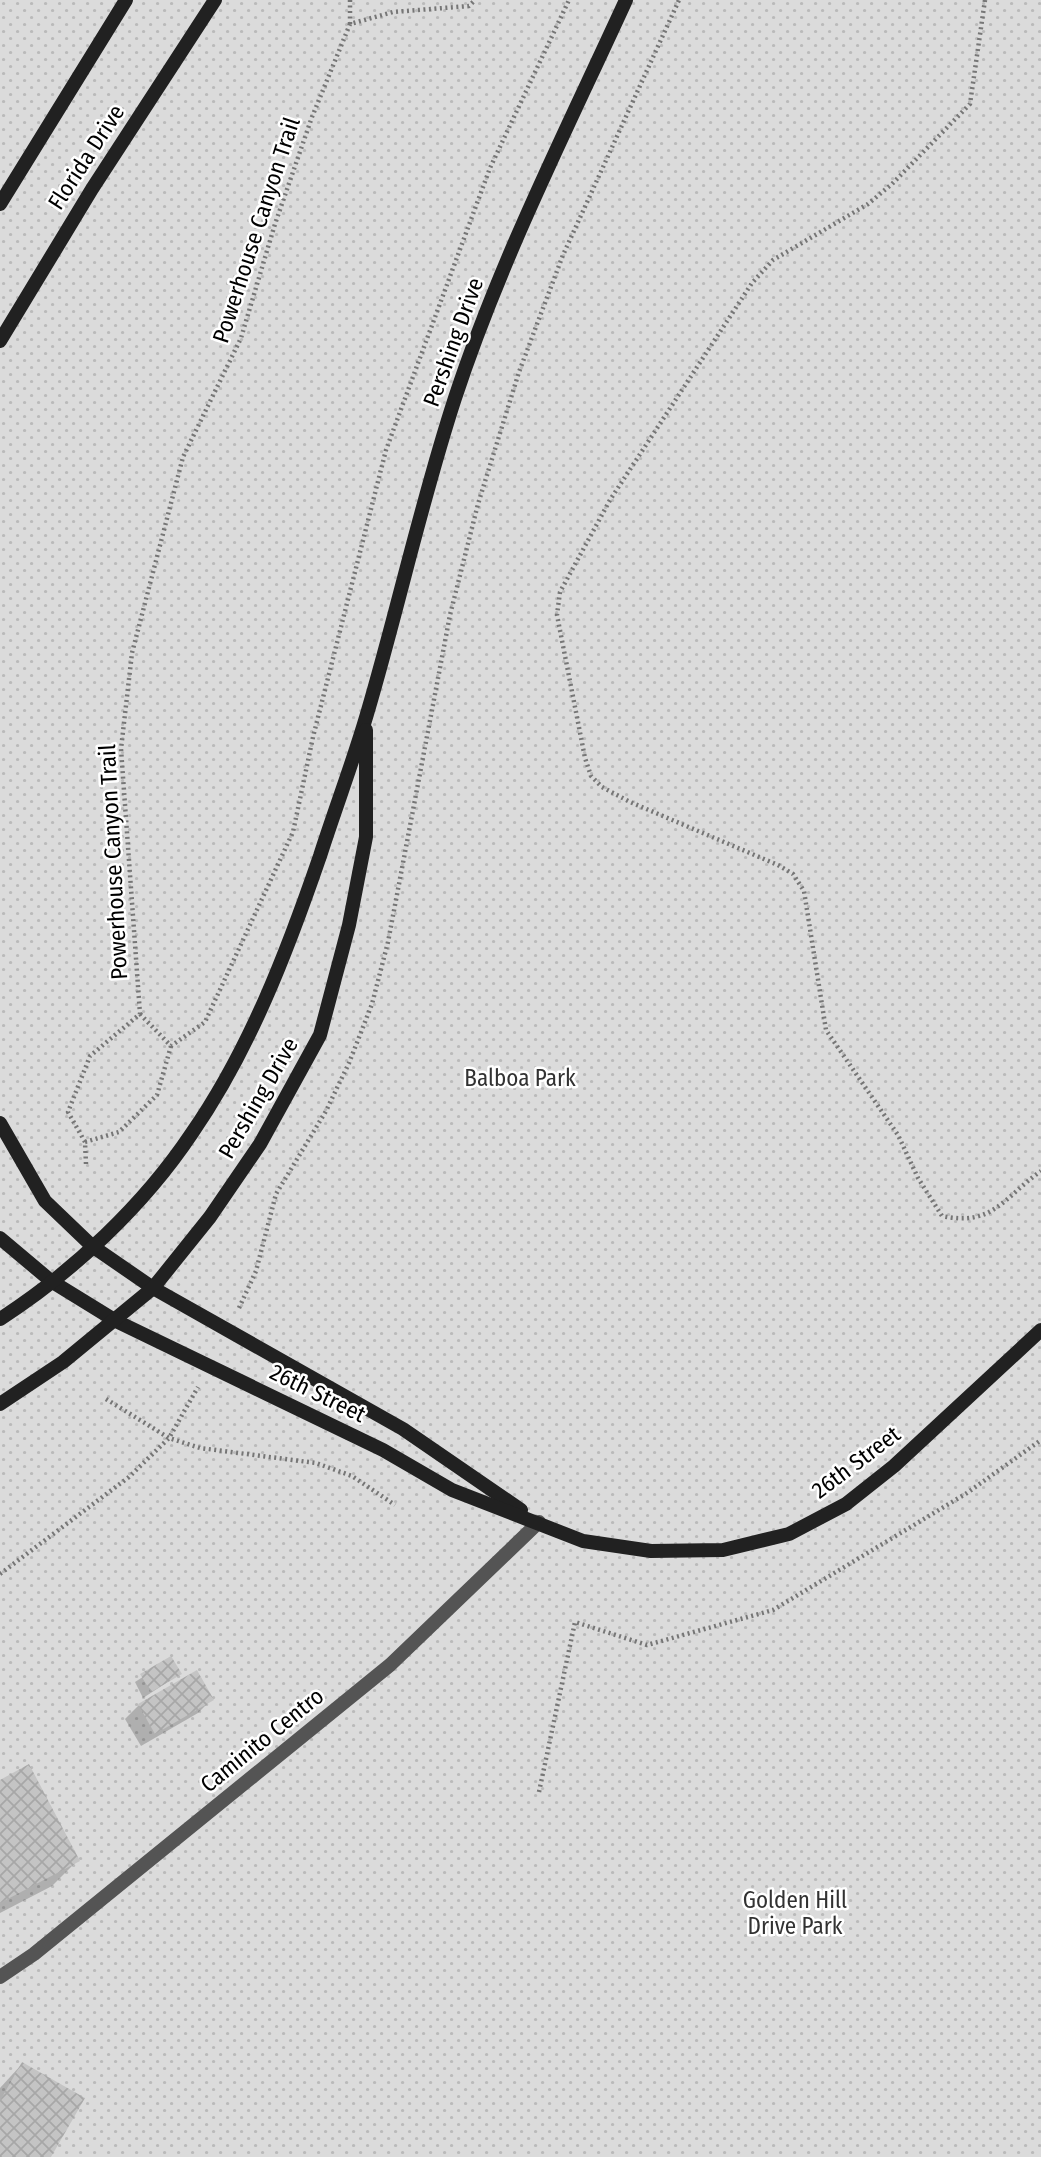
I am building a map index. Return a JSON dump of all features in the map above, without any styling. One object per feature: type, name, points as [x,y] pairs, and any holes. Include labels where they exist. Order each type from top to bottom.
[{"type":"main road","name":"Florida Drive","points":[[0,204],[127,0]]},
{"type":"main road","name":"Florida Drive","points":[[0,341],[92,188],[215,0]]},
{"type":"main road","name":"Pershing Drive","points":[[0,1319],[92,1246],[151,1187],[192,1134],[228,1077],[297,924],[366,716],[455,398],[510,252],[626,0]]},
{"type":"main road","name":"Pershing Drive","points":[[0,1404],[116,1321],[153,1288],[210,1217],[260,1144],[320,1035],[349,925],[366,837],[366,716]]},
{"type":"main road","points":[[0,1123],[45,1201],[92,1246],[153,1288]]},
{"type":"main road","points":[[0,1238],[51,1281],[116,1321]]},
{"type":"main road","name":"26th Street","points":[[153,1288],[403,1429],[539,1522]]},
{"type":"main road","name":"26th Street","points":[[116,1321],[383,1450],[453,1490],[583,1541],[651,1551],[723,1550],[789,1534],[846,1504],[894,1466],[1041,1330]]},
{"type":"street","name":"Caminito Centro","points":[[0,1977],[34,1954],[390,1665],[539,1522]]},
{"type":"path","points":[[350,0],[350,24],[393,12],[469,6],[475,0]]},
{"type":"path","points":[[85,1142],[119,1132],[157,1094],[171,1046],[205,1022],[293,832],[313,737],[386,450],[490,168],[569,0]]},
{"type":"path","points":[[238,1310],[256,1271],[276,1194],[326,1111],[349,1063],[372,1004],[388,942],[450,615],[478,504],[519,372],[562,255],[679,0]]},
{"type":"path","points":[[985,0],[970,104],[884,191],[868,204],[773,260],[752,283],[699,368],[610,500],[560,592],[557,615],[584,758],[591,776],[603,787],[629,802],[778,865],[793,874],[804,891],[810,913],[821,1012],[826,1030],[898,1135],[918,1178],[942,1216],[964,1220],[988,1214],[1041,1171]]},
{"type":"path","name":"Powerhouse Canyon Trail","points":[[140,1014],[121,749],[132,653],[183,457],[241,338],[279,212],[312,117],[350,24]]},
{"type":"path","points":[[86,1164],[85,1142],[68,1112],[90,1056],[140,1014],[171,1046]]},
{"type":"path","points":[[106,1399],[169,1438],[200,1448],[316,1463],[352,1476],[395,1505]]},
{"type":"path","points":[[0,1574],[129,1477],[169,1438],[181,1419]]},
{"type":"path","points":[[539,1793],[576,1622],[648,1645],[773,1610],[967,1493],[1041,1440]]},
{"type":"green space","name":"Balboa Park","points":[[0,0],[1041,0],[1041,2157],[0,2157]]},
{"type":"building","points":[[171,1656],[182,1674],[151,1692],[140,1674]]},
{"type":"building","points":[[197,1670],[214,1700],[155,1734],[138,1704]]},
{"type":"building","points":[[29,1764],[80,1861],[0,1903],[0,1780]]},
{"type":"building","points":[[22,2062],[85,2098],[51,2157],[0,2157],[0,2101]]},
{"type":"park label","name":"Golden Hill Drive Park","points":[[795,1913]]}]
